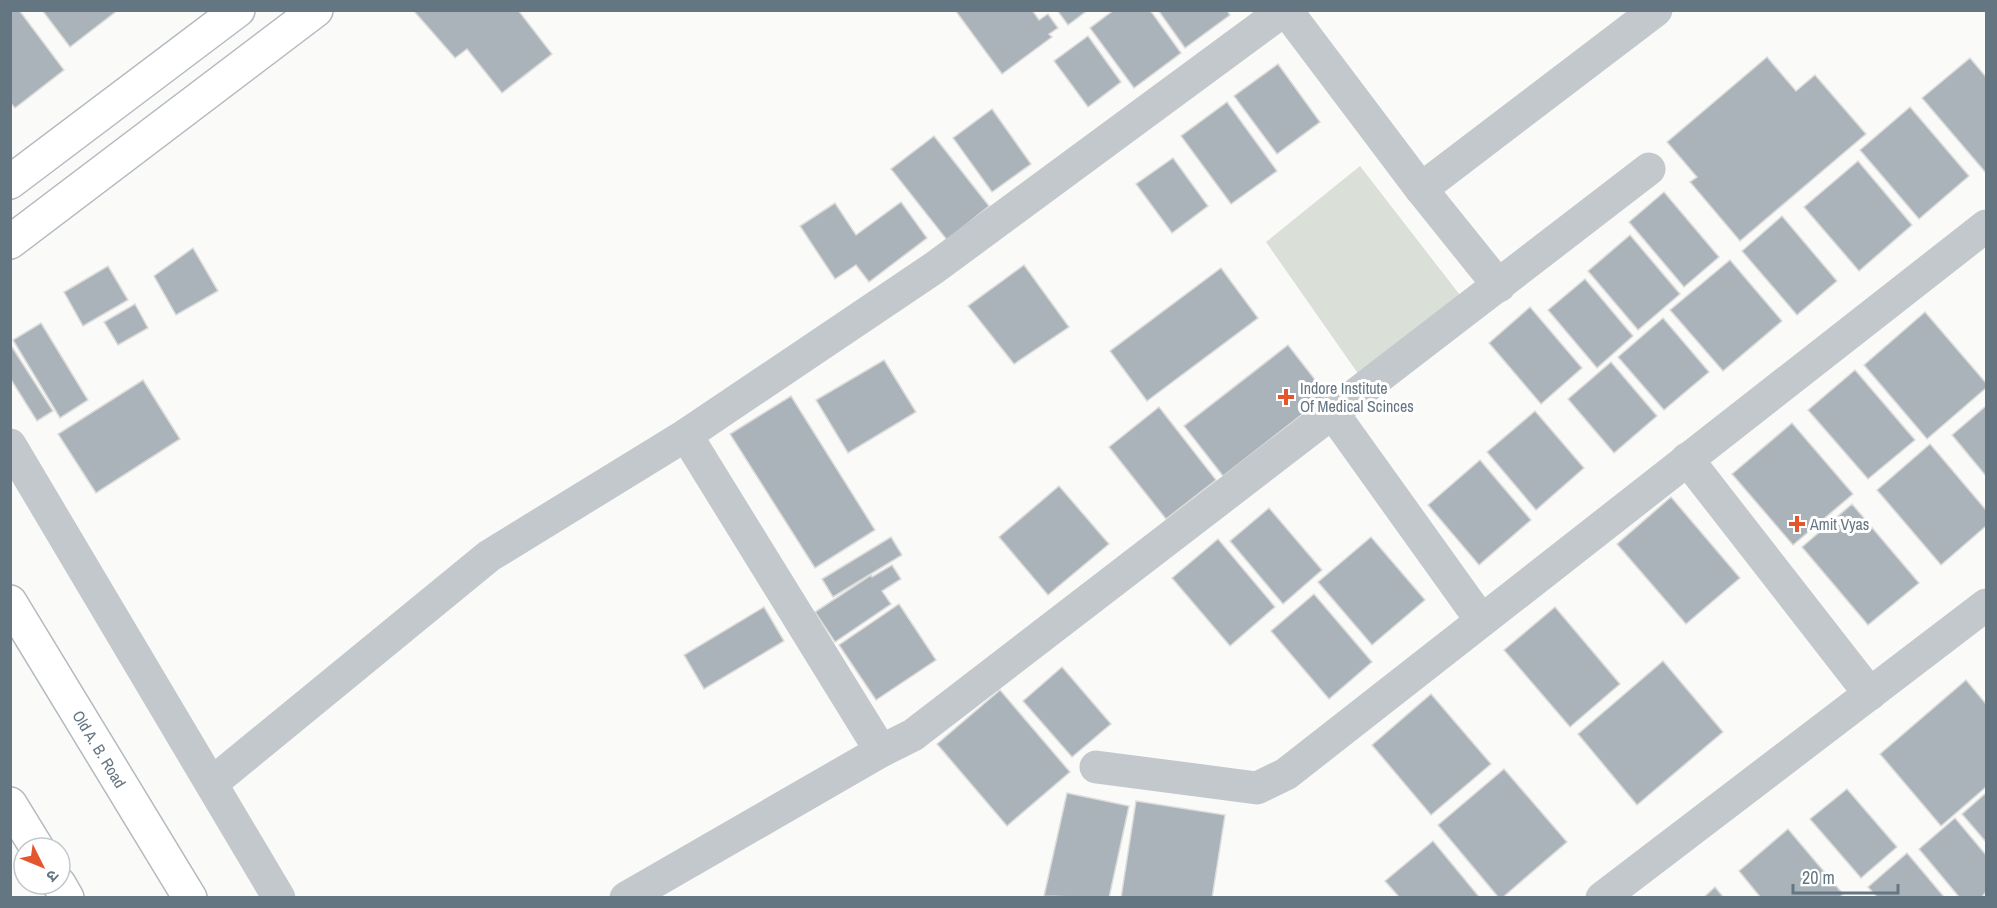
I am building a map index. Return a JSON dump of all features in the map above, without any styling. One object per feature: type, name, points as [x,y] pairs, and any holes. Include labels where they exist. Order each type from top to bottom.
[{"type":"main road","points":[[10,182],[238,10]]},
{"type":"main road","points":[[10,242],[316,10]]},
{"type":"main road","name":"Old A. B. Road","points":[[10,602],[189,897]]},
{"type":"main road","points":[[10,804],[30,836]]},
{"type":"street","points":[[212,783],[489,556],[686,435],[934,268],[1285,10],[1498,286]]},
{"type":"street","points":[[1421,189],[1656,10]]},
{"type":"street","points":[[626,897],[913,735],[1649,169]]},
{"type":"street","points":[[1096,767],[1257,788],[1286,774],[1986,226]]},
{"type":"street","points":[[1332,412],[1481,620]]},
{"type":"street","points":[[686,435],[881,751]]},
{"type":"street","points":[[10,445],[279,897]]},
{"type":"street","points":[[1687,459],[1870,694]]},
{"type":"street","points":[[1602,897],[1986,604]]},
{"type":"shaded area","points":[[1360,166],[1470,308],[1366,385],[1266,242]]},
{"type":"building","points":[[10,10],[19,10],[64,70],[15,108],[10,102]]},
{"type":"building","points":[[42,10],[118,10],[70,47]]},
{"type":"building","points":[[413,10],[518,10],[552,54],[502,93],[467,49],[455,58]]},
{"type":"building","points":[[955,10],[1032,10],[1039,20],[1048,14],[1058,28],[1049,34],[1052,37],[1002,74]]},
{"type":"building","points":[[1057,10],[1088,10],[1068,25]]},
{"type":"building","points":[[1114,10],[1150,10],[1181,53],[1134,88],[1090,28]]},
{"type":"building","points":[[1158,10],[1227,10],[1230,15],[1185,48]]},
{"type":"building","points":[[1088,36],[1121,82],[1088,107],[1054,61]]},
{"type":"building","points":[[1767,57],[1796,91],[1815,75],[1866,134],[1740,241],[1690,182],[1697,177],[1667,142]]},
{"type":"building","points":[[1970,58],[1986,77],[1986,173],[1922,98]]},
{"type":"building","points":[[1278,64],[1320,122],[1277,154],[1234,96]]},
{"type":"building","points":[[1227,102],[1277,171],[1231,204],[1181,136]]},
{"type":"building","points":[[1910,107],[1969,176],[1919,219],[1860,150]]},
{"type":"building","points":[[992,109],[1031,164],[992,192],[953,138]]},
{"type":"building","points":[[934,136],[989,206],[947,240],[891,169]]},
{"type":"building","points":[[1173,158],[1208,206],[1172,233],[1136,184]]},
{"type":"building","points":[[1858,161],[1912,225],[1859,271],[1804,207]]},
{"type":"building","points":[[1664,192],[1719,257],[1684,287],[1629,222]]},
{"type":"building","points":[[901,202],[927,238],[869,282],[856,265],[835,279],[800,226],[835,203],[856,235]]},
{"type":"building","points":[[1782,216],[1837,281],[1797,315],[1742,251]]},
{"type":"building","points":[[1630,235],[1680,294],[1638,330],[1588,271]]},
{"type":"building","points":[[193,248],[218,291],[176,315],[154,276]]},
{"type":"building","points":[[1730,260],[1782,321],[1723,371],[1670,310]]},
{"type":"building","points":[[1024,265],[1069,327],[1014,364],[968,306]]},
{"type":"building","points":[[108,266],[128,300],[83,326],[64,292]]},
{"type":"building","points":[[1221,268],[1258,318],[1147,401],[1110,351]]},
{"type":"building","points":[[1585,279],[1633,336],[1597,368],[1548,310]]},
{"type":"building","points":[[135,304],[148,328],[118,345],[104,322]]},
{"type":"building","points":[[1530,307],[1582,368],[1541,404],[1489,343]]},
{"type":"building","points":[[1925,312],[1986,383],[1986,388],[1927,439],[1864,365]]},
{"type":"building","points":[[1663,318],[1709,372],[1664,410],[1618,357]]},
{"type":"building","points":[[41,323],[88,400],[60,418],[13,340]]},
{"type":"building","points":[[1288,345],[1327,395],[1223,476],[1184,426]]},
{"type":"building","points":[[12,347],[53,411],[37,421],[10,378],[10,348]]},
{"type":"building","points":[[884,360],[916,412],[848,453],[816,400]]},
{"type":"building","points":[[1611,362],[1657,416],[1614,453],[1568,399]]},
{"type":"building","points":[[1855,370],[1915,440],[1868,479],[1808,410]]},
{"type":"building","points":[[143,380],[180,439],[96,493],[58,434]]},
{"type":"building","points":[[791,396],[875,530],[815,568],[730,434]]},
{"type":"building","points":[[1986,406],[1986,476],[1952,435]]},
{"type":"building","points":[[1159,407],[1216,480],[1166,519],[1109,447]]},
{"type":"building","points":[[1535,411],[1584,468],[1536,510],[1487,452]]},
{"type":"building","points":[[1792,423],[1853,494],[1793,545],[1732,474]]},
{"type":"building","points":[[1930,444],[1986,510],[1986,526],[1941,565],[1877,490]]},
{"type":"building","points":[[1480,460],[1531,520],[1479,565],[1428,505]]},
{"type":"building","points":[[1059,486],[1109,544],[1048,595],[999,537]]},
{"type":"building","points":[[1671,497],[1740,578],[1686,624],[1617,544]]},
{"type":"building","points":[[1852,504],[1919,583],[1868,625],[1802,547]]},
{"type":"building","points":[[1269,508],[1322,570],[1283,604],[1230,541]]},
{"type":"building","points":[[891,537],[902,555],[833,597],[822,579]]},
{"type":"building","points":[[1371,537],[1425,600],[1372,645],[1318,582]]},
{"type":"building","points":[[1218,539],[1275,607],[1230,646],[1172,578]]},
{"type":"building","points":[[892,565],[901,579],[882,591],[891,604],[835,642],[815,612],[871,575],[872,577]]},
{"type":"building","points":[[1314,594],[1372,662],[1329,699],[1271,631]]},
{"type":"building","points":[[899,604],[936,660],[876,700],[839,645]]},
{"type":"building","points":[[764,607],[784,641],[704,689],[684,655]]},
{"type":"building","points":[[1555,607],[1620,684],[1570,727],[1504,650]]},
{"type":"building","points":[[1663,661],[1723,732],[1637,805],[1578,734]]},
{"type":"building","points":[[1062,667],[1111,724],[1072,757],[1023,701]]},
{"type":"building","points":[[1966,680],[1986,704],[1986,787],[1941,826],[1880,754]]},
{"type":"building","points":[[1000,690],[1070,772],[1007,826],[937,744]]},
{"type":"building","points":[[1431,694],[1491,764],[1431,815],[1372,745]]},
{"type":"building","points":[[1504,769],[1567,842],[1502,898],[1499,898],[1438,825]]},
{"type":"building","points":[[1847,789],[1897,847],[1861,878],[1810,819]]},
{"type":"building","points":[[1067,793],[1129,806],[1109,898],[1044,896]]},
{"type":"building","points":[[1986,793],[1986,842],[1962,814]]},
{"type":"building","points":[[1136,801],[1225,815],[1212,898],[1121,898]]},
{"type":"building","points":[[1955,818],[1986,855],[1986,892],[1981,898],[1960,898],[1919,849]]},
{"type":"building","points":[[1788,829],[1843,894],[1839,898],[1761,898],[1739,871]]},
{"type":"building","points":[[1433,841],[1480,898],[1400,898],[1385,881]]},
{"type":"building","points":[[1907,853],[1945,898],[1878,898],[1868,887]]},
{"type":"building","points":[[1715,887],[1724,898],[1703,898]]},
{"type":"place","name":"Indore Institute Of Medical Scinces","points":[[1286,397]]},
{"type":"place","name":"Amit Vyas","points":[[1797,524]]}]
